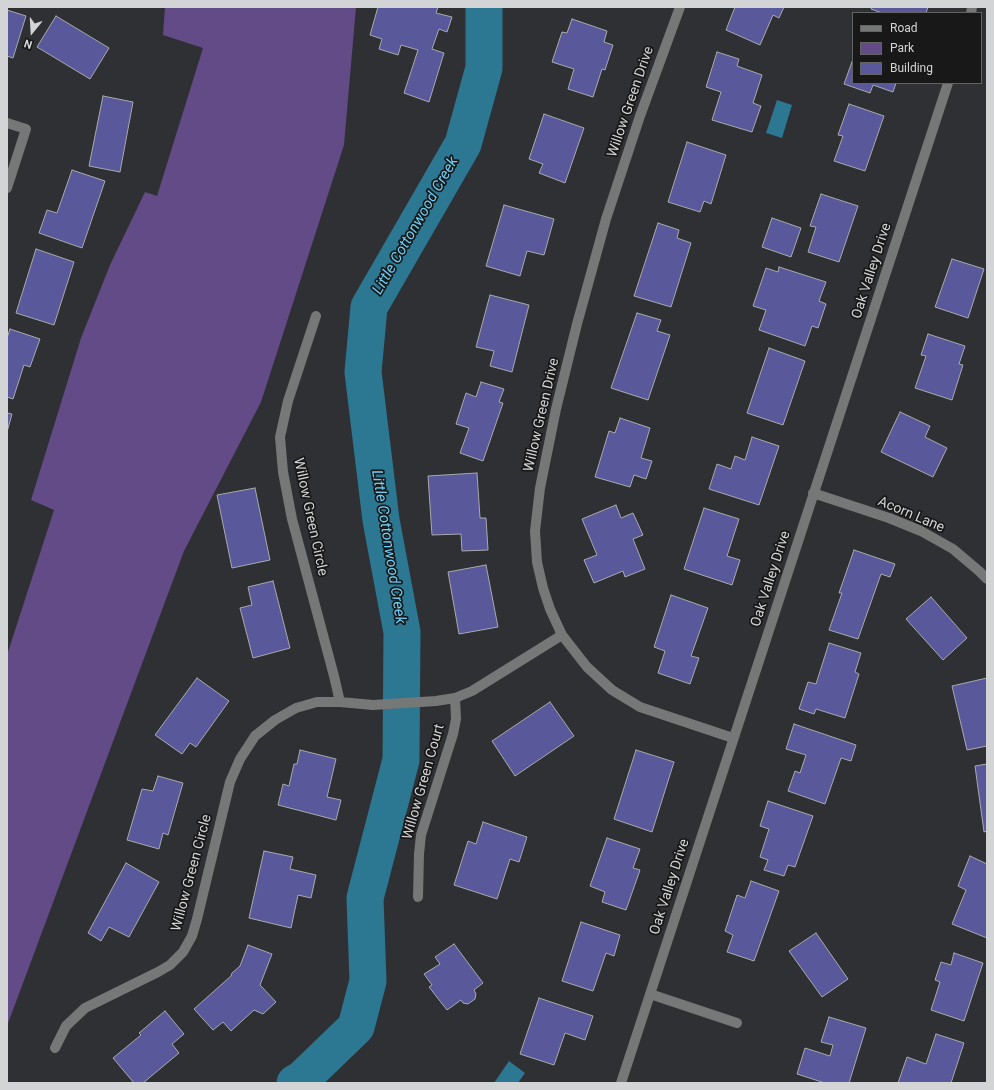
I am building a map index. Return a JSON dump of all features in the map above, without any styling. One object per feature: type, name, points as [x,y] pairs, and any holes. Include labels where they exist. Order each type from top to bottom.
[{"type":"street","name":"Willow Green Drive","points":[[680,7],[640,116],[606,219],[577,324],[556,409],[540,488],[535,531],[537,562],[550,609],[562,635],[587,667],[612,690],[640,707],[691,726],[733,738]]},
{"type":"street","name":"Oak Valley Drive","points":[[621,1083],[948,84]]},
{"type":"street","points":[[7,122],[26,129],[7,188]]},
{"type":"street","name":"Willow Green Circle","points":[[316,316],[288,401],[280,437],[283,472],[292,519],[340,702]]},
{"type":"street","name":"Acorn Lane","points":[[814,493],[889,518],[921,531],[953,549],[980,571],[987,579]]},
{"type":"street","name":"Willow Green Circle","points":[[54,1048],[66,1026],[85,1008],[158,972],[170,965],[183,952],[192,936],[197,919],[230,782],[240,760],[255,736],[275,720],[296,708],[317,702],[340,702],[373,705],[436,701],[455,698],[472,691],[562,635]]},
{"type":"street","name":"Willow Green Court","points":[[418,897],[421,835],[453,734],[456,719],[455,698]]},
{"type":"street","points":[[650,994],[737,1023]]},
{"type":"green space","points":[[165,7],[356,7],[344,145],[261,402],[184,551],[7,1026],[7,655],[54,510],[31,500],[81,338],[110,265],[145,192],[157,196],[203,48],[163,35]]},
{"type":"water","points":[[777,100],[792,105],[782,138],[766,133]]},
{"type":"water","points":[[509,1061],[525,1073],[518,1083],[494,1083]]},
{"type":"building","points":[[378,7],[438,7],[436,13],[452,17],[447,32],[439,29],[432,49],[444,53],[429,102],[404,93],[418,50],[401,45],[398,55],[379,49],[382,39],[370,35]]},
{"type":"building","points":[[735,7],[784,7],[779,18],[773,15],[760,45],[726,30]]},
{"type":"building","points":[[872,7],[928,7],[926,12],[879,12],[871,9]]},
{"type":"building","points":[[7,10],[26,16],[13,58],[7,56]]},
{"type":"building","points":[[56,16],[109,48],[90,79],[37,47]]},
{"type":"building","points":[[572,19],[607,31],[604,42],[613,45],[605,70],[602,69],[593,97],[568,89],[574,69],[552,62],[562,32],[567,33]]},
{"type":"building","points":[[717,52],[739,59],[737,66],[762,75],[753,103],[761,106],[752,132],[712,120],[721,92],[706,87]]},
{"type":"building","points":[[852,62],[852,84],[896,84],[893,92],[873,85],[870,93],[844,84]]},
{"type":"building","points":[[103,96],[133,102],[120,172],[89,166]]},
{"type":"building","points":[[849,104],[884,116],[865,171],[834,161],[843,136],[838,135]]},
{"type":"building","points":[[544,114],[584,128],[565,183],[539,173],[543,164],[529,159]]},
{"type":"building","points":[[687,142],[726,155],[711,204],[704,201],[700,212],[668,202]]},
{"type":"building","points":[[72,170],[105,181],[82,248],[39,233],[47,210],[57,213]]},
{"type":"building","points":[[821,194],[858,206],[839,262],[808,252],[816,227],[810,226]]},
{"type":"building","points":[[504,205],[554,219],[544,255],[527,251],[520,276],[486,266]]},
{"type":"building","points":[[772,218],[801,228],[791,257],[762,247]]},
{"type":"building","points":[[658,223],[679,230],[677,238],[691,243],[671,307],[634,296]]},
{"type":"building","points":[[36,249],[74,262],[54,325],[16,313]]},
{"type":"building","points":[[952,259],[984,269],[968,318],[935,307]]},
{"type":"building","points":[[779,267],[826,282],[819,301],[826,304],[818,328],[812,326],[805,346],[759,330],[766,310],[753,306],[766,268],[778,272]]},
{"type":"building","points":[[490,295],[529,305],[512,372],[490,366],[494,351],[476,347]]},
{"type":"building","points":[[637,313],[661,320],[657,331],[670,335],[648,400],[611,388]]},
{"type":"building","points":[[10,329],[40,339],[30,367],[24,365],[13,399],[7,397],[7,338]]},
{"type":"building","points":[[928,334],[965,346],[959,364],[963,365],[952,400],[915,388],[926,356],[921,355]]},
{"type":"building","points":[[769,348],[805,361],[783,425],[747,413]]},
{"type":"building","points":[[481,382],[504,389],[499,402],[503,403],[483,461],[460,453],[469,428],[456,424],[466,393],[476,397]]},
{"type":"building","points":[[900,412],[930,426],[925,437],[947,448],[933,477],[881,452]]},
{"type":"building","points":[[7,413],[12,414],[7,432]]},
{"type":"building","points":[[620,418],[650,428],[641,458],[652,461],[646,479],[634,475],[630,487],[595,477],[609,431],[615,433]]},
{"type":"building","points":[[752,437],[779,446],[759,505],[709,489],[717,464],[731,469],[735,456],[745,460]]},
{"type":"building","points":[[477,473],[480,518],[486,518],[488,550],[462,551],[461,534],[432,535],[428,476]]},
{"type":"building","points":[[255,488],[270,560],[232,568],[217,495]]},
{"type":"building","points":[[616,505],[621,518],[633,513],[643,535],[633,539],[645,569],[625,577],[623,571],[594,583],[584,560],[597,555],[582,519]]},
{"type":"building","points":[[704,508],[739,519],[727,556],[740,560],[732,585],[684,569]]},
{"type":"building","points":[[854,550],[895,564],[890,577],[881,574],[858,639],[829,630],[842,593],[839,593]]},
{"type":"building","points":[[486,565],[498,627],[459,634],[448,572]]},
{"type":"building","points":[[273,581],[290,648],[253,658],[240,608],[252,605],[248,587]]},
{"type":"building","points":[[671,595],[708,608],[691,656],[699,658],[690,684],[658,673],[665,651],[654,647]]},
{"type":"building","points":[[931,597],[967,638],[943,660],[906,619]]},
{"type":"building","points":[[829,643],[861,653],[855,672],[859,674],[845,718],[816,709],[814,714],[799,709],[808,682],[816,684]]},
{"type":"building","points":[[197,678],[229,701],[196,747],[190,743],[182,754],[155,735]]},
{"type":"building","points":[[987,678],[987,746],[967,750],[952,686]]},
{"type":"building","points":[[550,702],[574,736],[515,776],[492,741]]},
{"type":"building","points":[[794,724],[856,745],[851,761],[841,758],[825,804],[788,791],[795,771],[800,773],[806,755],[786,749]]},
{"type":"building","points":[[300,750],[336,759],[327,797],[341,800],[336,820],[278,805],[283,784],[289,786],[294,764],[297,764]]},
{"type":"building","points":[[636,750],[674,762],[652,832],[614,819]]},
{"type":"building","points":[[987,764],[987,831],[984,832],[975,766]]},
{"type":"building","points":[[158,776],[183,783],[168,835],[163,833],[159,849],[127,840],[142,789],[153,791]]},
{"type":"building","points":[[768,801],[813,816],[795,867],[788,865],[784,876],[764,870],[768,860],[760,857],[769,829],[760,826]]},
{"type":"building","points":[[483,822],[527,837],[519,862],[510,859],[497,899],[454,885],[468,841],[476,844]]},
{"type":"building","points":[[607,838],[640,849],[633,868],[640,870],[626,910],[602,902],[605,892],[590,886]]},
{"type":"building","points":[[264,851],[293,857],[290,869],[316,875],[311,898],[298,895],[291,928],[249,918]]},
{"type":"building","points":[[970,856],[987,864],[987,938],[952,924],[966,890],[958,886]]},
{"type":"building","points":[[126,863],[159,882],[129,937],[109,927],[101,941],[88,933]]},
{"type":"building","points":[[751,881],[779,891],[754,961],[727,952],[733,935],[725,931],[737,895],[745,898]]},
{"type":"building","points":[[581,922],[620,935],[614,956],[606,953],[593,991],[562,981]]},
{"type":"building","points":[[816,933],[848,979],[822,997],[789,951]]},
{"type":"building","points":[[454,944],[483,983],[474,990],[476,994],[475,999],[468,1004],[463,1003],[461,1000],[447,1010],[429,987],[432,985],[424,974],[440,964],[435,957]]},
{"type":"building","points":[[248,945],[272,954],[260,985],[276,1002],[263,1014],[254,1010],[231,1031],[223,1022],[213,1030],[194,1009],[240,966]]},
{"type":"building","points":[[954,953],[983,963],[964,1021],[931,1010],[940,982],[935,980],[941,962],[951,965]]},
{"type":"building","points":[[539,998],[593,1016],[585,1040],[565,1033],[554,1065],[520,1054]]},
{"type":"building","points":[[165,1011],[184,1034],[172,1044],[179,1053],[143,1083],[134,1083],[113,1058],[141,1035],[139,1033]]},
{"type":"building","points":[[829,1017],[866,1028],[849,1083],[825,1083],[797,1074],[805,1048],[830,1056],[833,1045],[821,1042]]},
{"type":"building","points":[[936,1034],[964,1043],[951,1083],[898,1083],[907,1057],[926,1064]]},
{"type":"waterway","name":"Little Cottonwood Creek","points":[[295,1083],[302,1079],[356,1027],[368,981],[365,898],[401,760],[402,632],[381,520],[363,372],[369,307],[463,144],[484,68],[484,7]]}]
